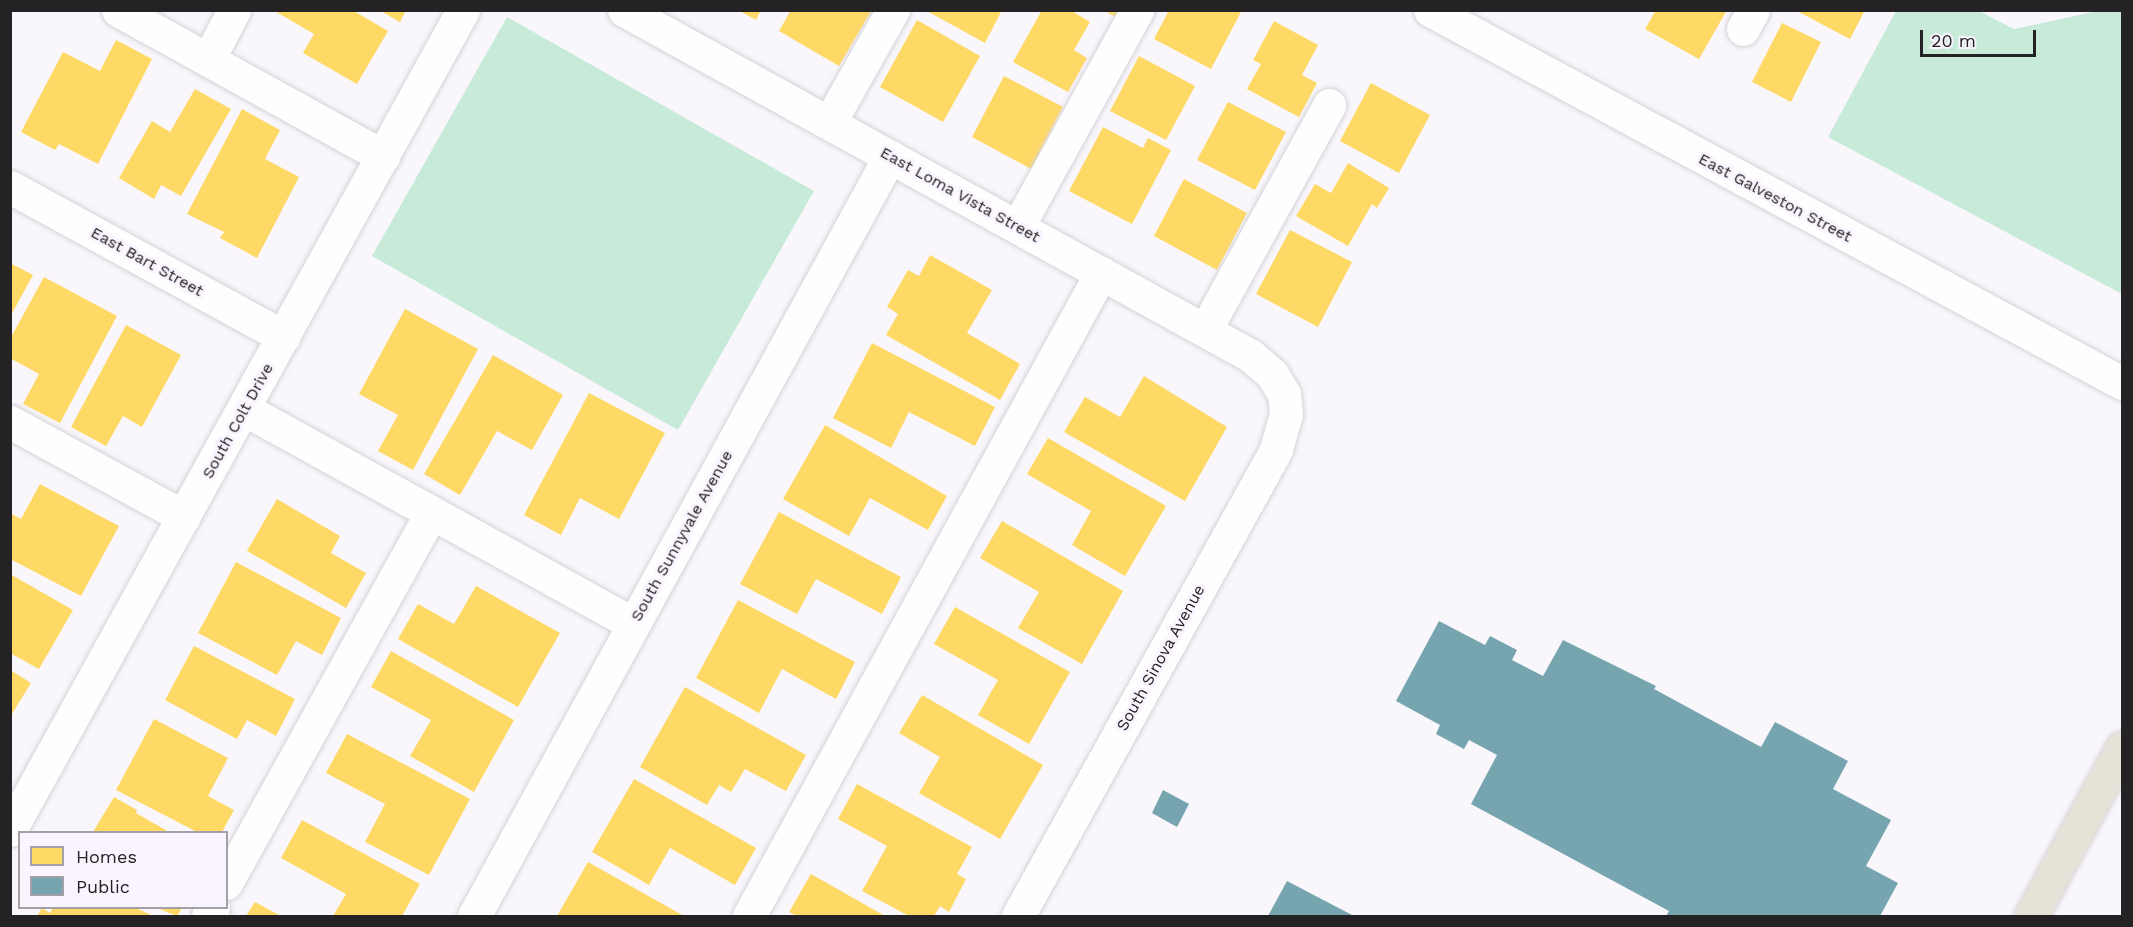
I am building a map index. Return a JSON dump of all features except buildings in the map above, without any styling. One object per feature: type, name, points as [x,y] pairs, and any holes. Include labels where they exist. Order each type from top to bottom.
[{"type":"main road","points":[[2031,916],[2122,748]]},
{"type":"street","points":[[118,10],[383,156]]},
{"type":"street","points":[[208,60],[234,10]]},
{"type":"street","name":"South Colt Drive","points":[[10,830],[463,10]]},
{"type":"street","points":[[829,123],[892,10]]},
{"type":"street","points":[[1018,226],[1137,10]]},
{"type":"street","name":"East Galveston Street","points":[[1430,10],[2122,383]]},
{"type":"street","name":"East Loma Vista Street","points":[[640,14],[829,123],[1251,356],[1272,374],[1284,394]]},
{"type":"street","points":[[1205,330],[1329,105]]},
{"type":"street","name":"South Sunnyvale Avenue","points":[[474,916],[890,156]]},
{"type":"street","name":"East Bart Street","points":[[10,187],[284,336]]},
{"type":"street","points":[[750,916],[1101,273]]},
{"type":"street","name":"South Sinova Avenue","points":[[1018,916],[1276,450],[1286,414],[1284,394]]},
{"type":"street","points":[[244,409],[634,624]]},
{"type":"street","points":[[10,422],[184,517]]},
{"type":"street","points":[[228,879],[432,512]]},
{"type":"green space","points":[[1896,11],[1979,11],[2014,29],[2098,11],[2122,11],[2122,294],[1828,137]]},
{"type":"green space","points":[[507,17],[814,191],[678,430],[372,256]]}]
